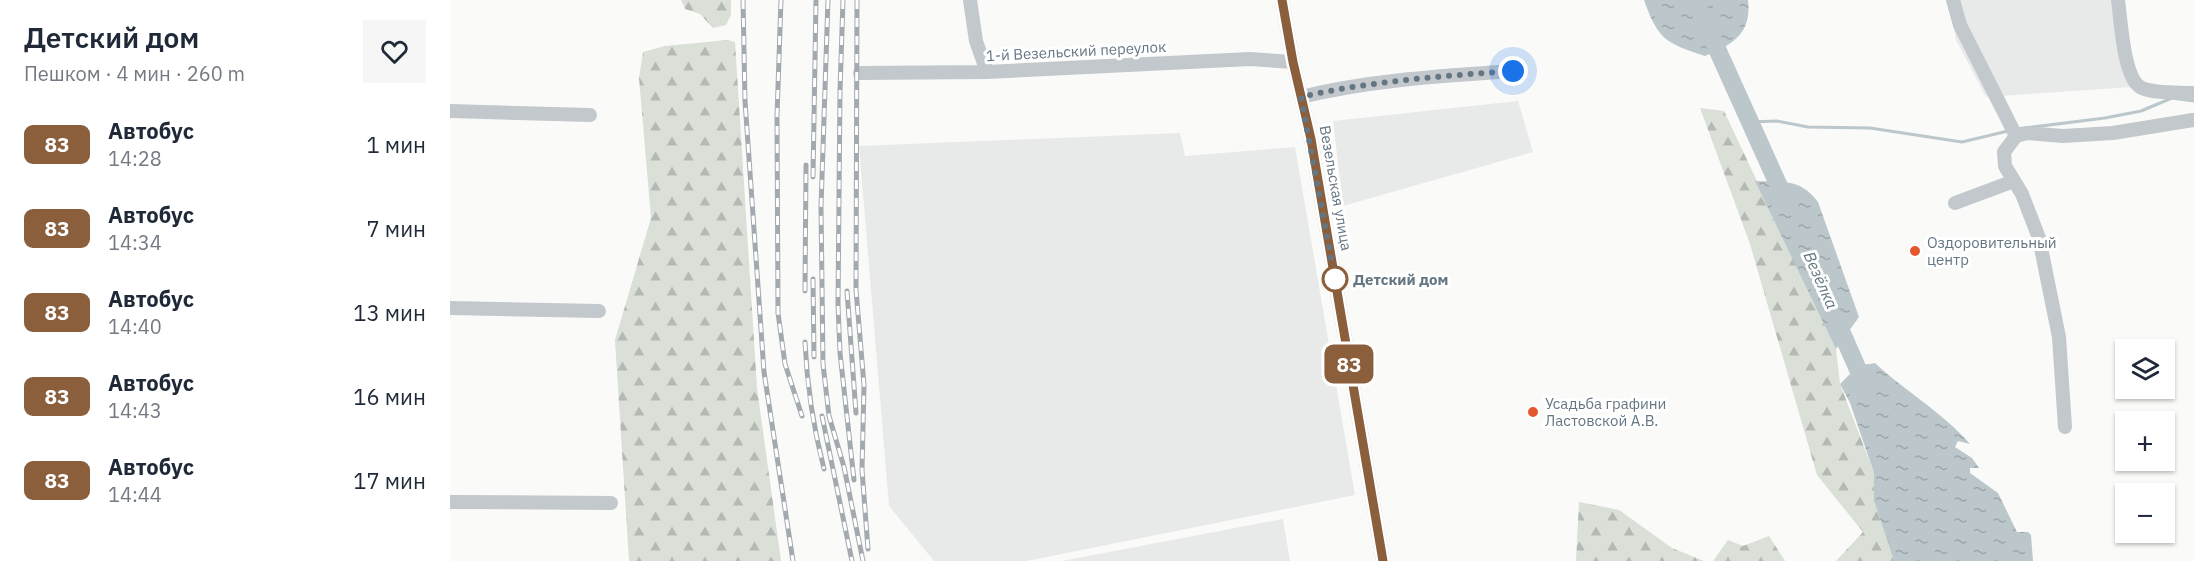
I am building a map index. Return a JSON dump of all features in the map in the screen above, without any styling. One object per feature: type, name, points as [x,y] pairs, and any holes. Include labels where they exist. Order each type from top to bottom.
[{"type":"street","points":[[970,0],[976,41],[987,72]]},
{"type":"street","name":"Везельская улица","points":[[1282,0],[1293,62],[1311,139],[1383,561]]},
{"type":"street","points":[[1953,0],[1960,25],[2006,122],[2016,136]]},
{"type":"street","points":[[2118,0],[2127,61],[2133,80],[2142,88],[2194,93]]},
{"type":"street","name":"1-й Везельский переулок","points":[[860,73],[987,72],[1250,59],[1293,62]]},
{"type":"street","points":[[1301,97],[1339,88],[1433,76],[1513,71]]},
{"type":"street","points":[[450,111],[590,115]]},
{"type":"street","points":[[2065,427],[2060,337],[2044,260],[2039,238],[2022,194],[2005,165],[2004,153],[2016,136],[2027,133],[2063,136],[2194,121]]},
{"type":"street","points":[[1954,203],[2014,181]]},
{"type":"street","points":[[450,308],[599,311]]},
{"type":"street","points":[[450,502],[611,503]]},
{"type":"shaded area","points":[[1949,0],[2122,0],[2132,87],[1986,97],[1956,40]]},
{"type":"shaded area","points":[[1518,101],[1533,152],[1343,206],[1333,121]]},
{"type":"shaded area","points":[[1180,133],[1185,156],[1295,147],[1355,495],[1027,561],[934,561],[889,506],[859,146]]},
{"type":"shaded area","points":[[1283,519],[1290,561],[1062,561]]},
{"type":"green space","points":[[681,0],[731,0],[731,15],[726,25],[713,28],[700,14],[685,9]]},
{"type":"green space","points":[[728,40],[735,42],[757,388],[781,561],[629,561],[615,340],[651,218],[639,78],[643,52],[665,46]]},
{"type":"green space","points":[[1700,108],[1724,111],[1836,349],[1840,384],[1874,473],[1874,501],[1894,561],[1836,561],[1863,532],[1817,475],[1750,244]]},
{"type":"green space","points":[[1579,502],[1619,510],[1672,548],[1704,561],[1576,561]]},
{"type":"green space","points":[[1769,536],[1785,561],[1713,561],[1728,540],[1743,546]]},
{"type":"water","points":[[1644,0],[1748,0],[1747,21],[1739,36],[1732,42],[1705,56],[1665,38],[1654,24]]},
{"type":"water","points":[[1755,181],[1797,185],[1811,194],[1818,202],[1859,317],[1836,349]]},
{"type":"water","points":[[1875,363],[1948,422],[1970,444],[1958,441],[1955,447],[1972,458],[1979,468],[1970,468],[1970,473],[1998,493],[2017,532],[2028,532],[2031,535],[2033,561],[1894,561],[1874,501],[1874,473],[1850,403],[1840,384],[1858,366]]},
{"type":"waterway","name":"Везёлка","points":[[1695,0],[1787,204]]},
{"type":"waterway","points":[[2017,129],[2141,111],[2172,98],[2194,101]]},
{"type":"waterway","points":[[1750,122],[1777,121],[1808,127],[1870,128],[1962,142],[2008,131]]},
{"type":"waterway","name":"Везёлка","points":[[1835,317],[1866,388]]},
{"type":"railway","points":[[743,0],[745,101],[764,372],[793,561]]},
{"type":"railway","points":[[781,0],[777,116],[778,313],[785,364],[802,416]]},
{"type":"railway","points":[[813,177],[816,0]]},
{"type":"railway","points":[[828,0],[821,207],[823,364],[829,416],[844,467],[863,561]]},
{"type":"railway","points":[[843,0],[838,305],[840,353],[854,480]]},
{"type":"railway","points":[[857,0],[856,290],[864,385],[862,470],[868,549]]},
{"type":"railway","points":[[805,291],[806,165]]},
{"type":"railway","points":[[813,279],[814,357]]},
{"type":"railway","points":[[847,291],[856,413]]},
{"type":"railway","points":[[805,342],[811,406],[824,469]]},
{"type":"railway","points":[[822,416],[852,561]]},
{"type":"bus line","name":"83","points":[[1282,0],[1293,62],[1311,139],[1383,561]]},
{"type":"place","name":"Оздоровительный центр","points":[[1915,251]]},
{"type":"place","name":"Детский дом","points":[[1335,279]]},
{"type":"place","name":"Усадьба графини Ластовской А.В.","points":[[1533,412]]},
{"type":"route","points":[[1335,279],[1311,139],[1301,97],[1339,88],[1433,76],[1513,71]]}]
